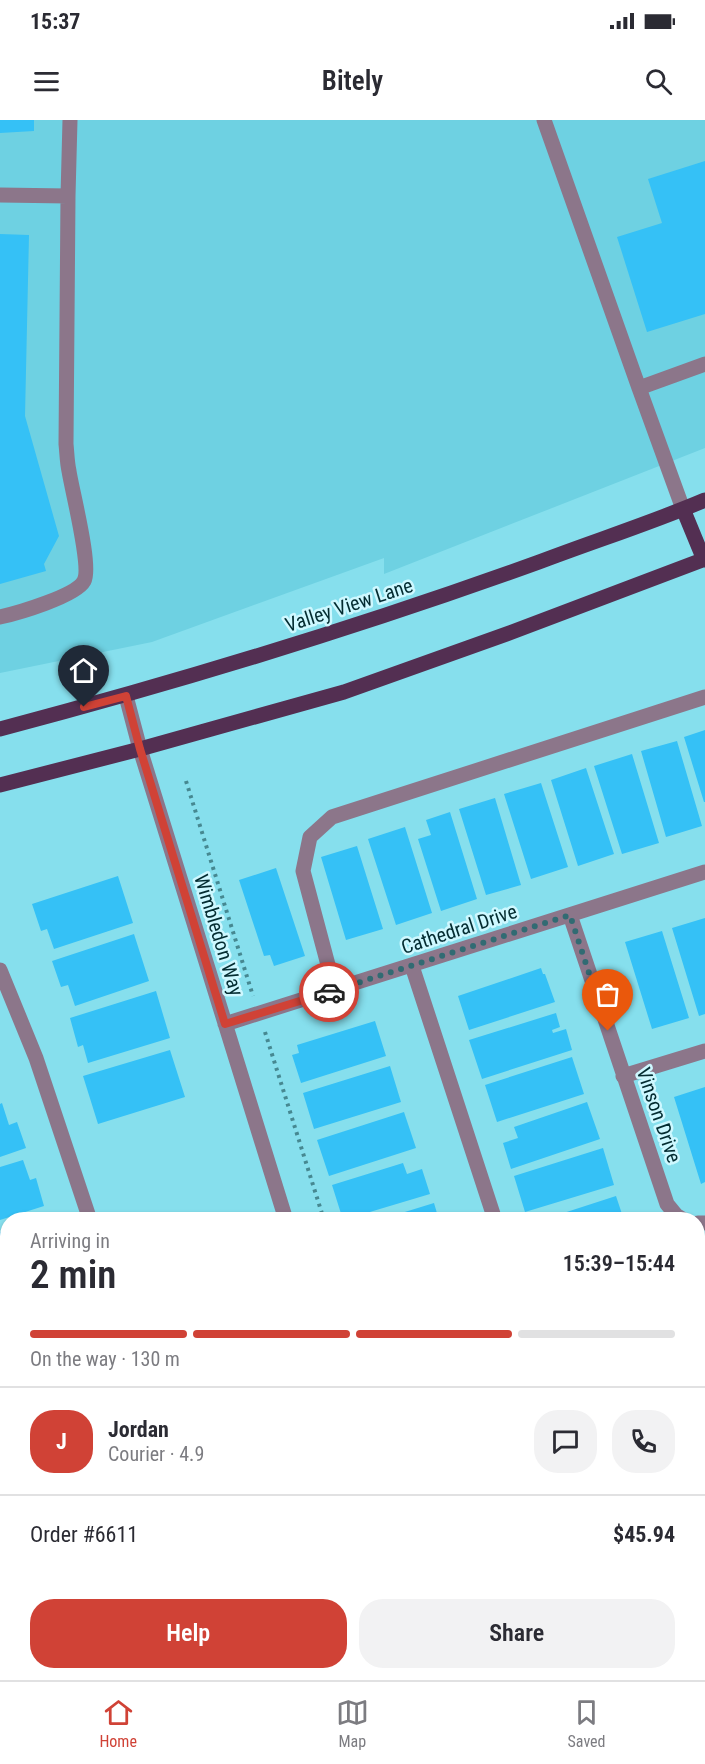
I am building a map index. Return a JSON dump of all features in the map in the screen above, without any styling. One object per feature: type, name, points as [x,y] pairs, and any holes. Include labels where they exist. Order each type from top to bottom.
[{"type":"main road","name":"Valley View Lane","points":[[0,729],[126,696],[324,636],[478,584],[705,500]]},
{"type":"main road","points":[[0,785],[344,692],[512,633],[704,560],[683,509]]},
{"type":"street","points":[[0,617],[19,613],[67,594],[85,580],[81,527],[66,444],[70,120]]},
{"type":"street","points":[[544,120],[683,509]]},
{"type":"street","points":[[0,195],[68,196]]},
{"type":"street","points":[[639,388],[705,364]]},
{"type":"street","name":"Wimbledon Way","points":[[126,696],[140,749],[284,1212]]},
{"type":"street","points":[[335,990],[303,871],[310,837],[332,817],[705,697]]},
{"type":"street","name":"Cathedral Drive","points":[[225,1024],[705,872]]},
{"type":"street","name":"Vinson Drive","points":[[570,915],[667,1204],[673,1212]]},
{"type":"street","points":[[412,966],[492,1212]]},
{"type":"street","points":[[0,970],[36,1058],[87,1212]]},
{"type":"street","points":[[623,1076],[705,1051]]},
{"type":"shaded area","points":[[0,120],[705,120],[705,448],[384,574],[384,558],[152,642],[0,673]]},
{"type":"building","points":[[0,120],[34,120],[34,131],[0,133]]},
{"type":"building","points":[[705,161],[705,314],[647,332],[617,237],[662,223],[648,179]]},
{"type":"building","points":[[0,234],[29,235],[25,416],[59,536],[44,564],[46,571],[0,584]]},
{"type":"building","points":[[705,730],[705,802],[704,802],[684,737]]},
{"type":"building","points":[[677,741],[702,826],[666,837],[641,751]]},
{"type":"building","points":[[632,754],[659,843],[622,854],[594,766]]},
{"type":"building","points":[[586,768],[614,854],[578,866],[551,780]]},
{"type":"building","points":[[541,783],[568,867],[531,879],[504,794]]},
{"type":"building","points":[[495,798],[521,885],[486,895],[459,809]]},
{"type":"building","points":[[450,812],[477,899],[441,911],[418,839],[431,835],[426,820]]},
{"type":"building","points":[[405,827],[432,913],[396,925],[368,839]]},
{"type":"building","points":[[357,846],[383,929],[346,940],[321,857]]},
{"type":"building","points":[[276,868],[305,956],[274,966],[270,955],[264,956],[239,880]]},
{"type":"building","points":[[118,876],[133,923],[54,949],[47,929],[41,931],[32,904]]},
{"type":"building","points":[[705,918],[705,1014],[699,1016],[672,928]]},
{"type":"building","points":[[662,931],[689,1018],[652,1029],[625,942]]},
{"type":"building","points":[[134,934],[149,981],[75,1006],[68,985],[61,987],[52,961]]},
{"type":"building","points":[[541,968],[555,1002],[469,1030],[458,996]]},
{"type":"building","points":[[156,991],[170,1038],[88,1063],[83,1045],[78,1047],[70,1018]]},
{"type":"building","points":[[556,1013],[560,1027],[552,1030],[553,1033],[566,1029],[572,1050],[482,1079],[469,1040]]},
{"type":"building","points":[[375,1021],[386,1056],[301,1083],[292,1055],[299,1053],[297,1045]]},
{"type":"building","points":[[170,1050],[185,1097],[98,1124],[83,1076]]},
{"type":"building","points":[[572,1057],[584,1094],[497,1122],[485,1085]]},
{"type":"building","points":[[390,1066],[401,1102],[314,1129],[303,1093]]},
{"type":"building","points":[[705,1087],[705,1182],[701,1184],[674,1097]]},
{"type":"building","points":[[587,1102],[600,1139],[511,1169],[503,1143],[518,1138],[514,1127]]},
{"type":"building","points":[[2,1103],[9,1125],[17,1122],[26,1148],[0,1157],[0,1104]]},
{"type":"building","points":[[404,1112],[416,1148],[329,1176],[317,1140]]},
{"type":"building","points":[[603,1148],[614,1185],[525,1212],[514,1176]]},
{"type":"building","points":[[23,1160],[30,1180],[36,1178],[44,1206],[25,1212],[0,1212],[0,1167]]},
{"type":"building","points":[[403,1163],[407,1174],[422,1169],[430,1194],[370,1212],[340,1212],[332,1185]]},
{"type":"building","points":[[616,1196],[621,1212],[567,1212]]},
{"type":"building","points":[[434,1203],[437,1212],[405,1212]]},
{"type":"way so far","points":[[329,992],[570,915],[608,1031]]},
{"type":"route","points":[[84,707],[126,696],[140,749],[225,1024],[329,992]]}]
